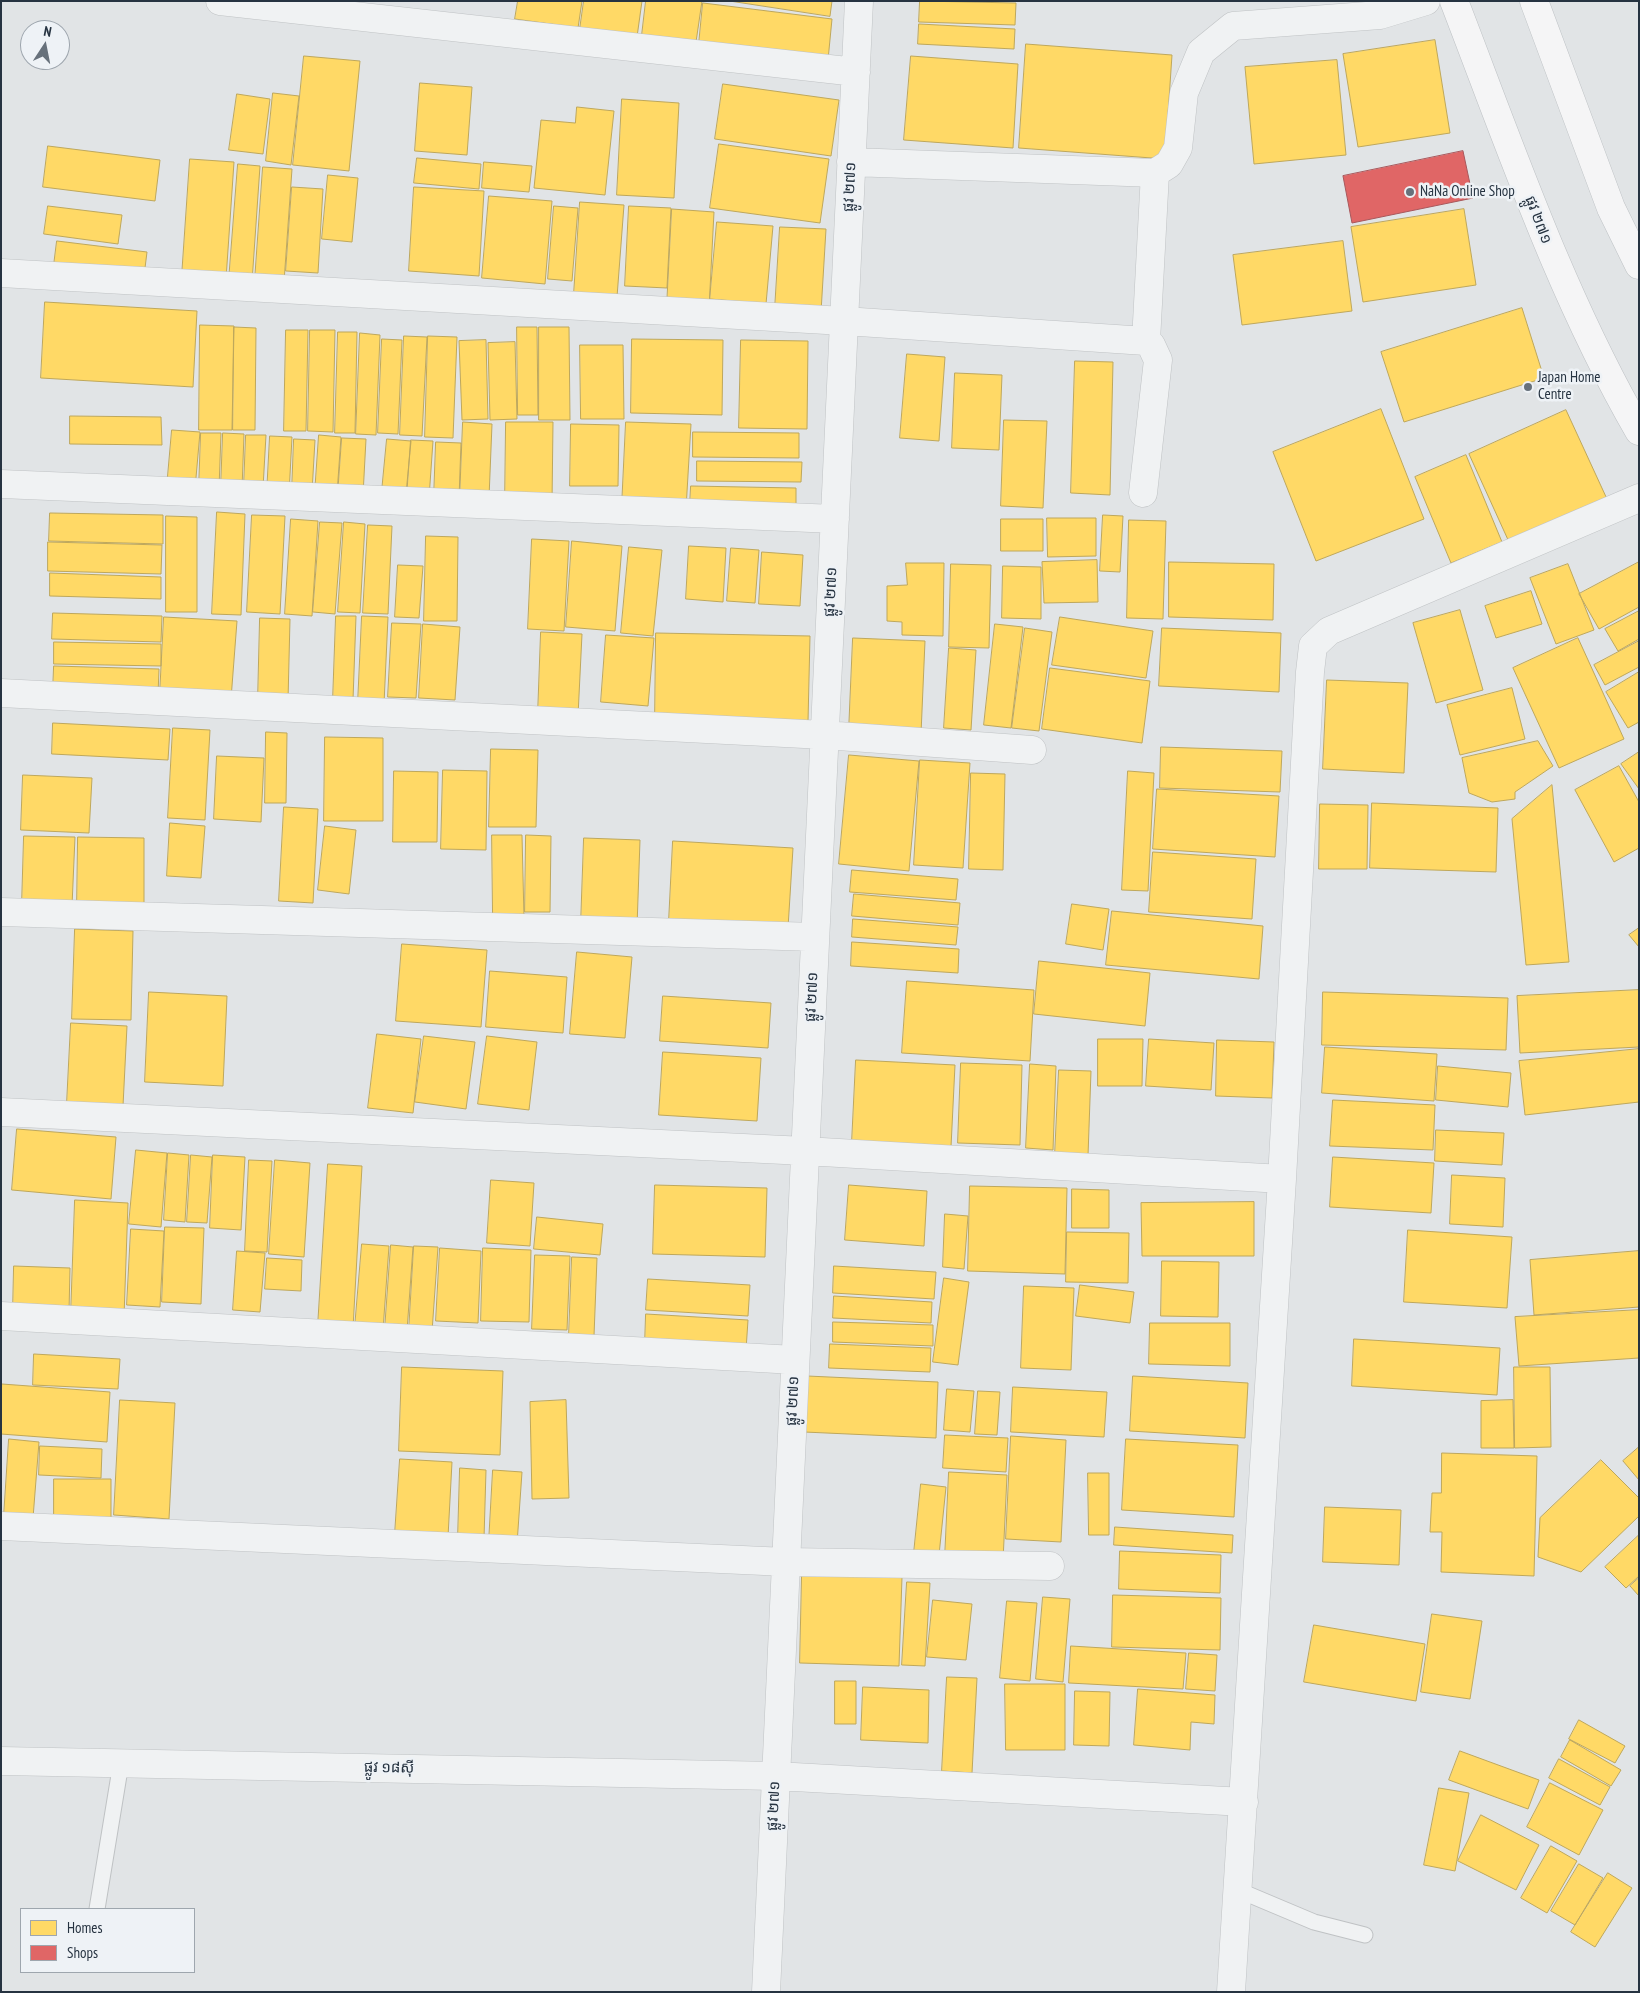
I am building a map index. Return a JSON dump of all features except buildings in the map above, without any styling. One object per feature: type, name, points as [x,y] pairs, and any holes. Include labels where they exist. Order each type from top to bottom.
[{"type":"main road","name":"ផ្លូវ ២៧១","points":[[1454,1],[1552,255],[1618,395],[1639,431]]},
{"type":"main road","points":[[1534,1],[1611,208],[1639,265]]},
{"type":"street","points":[[220,1],[856,72]]},
{"type":"street","name":"ផ្លូវ ២៧១","points":[[766,1992],[859,1]]},
{"type":"street","points":[[851,162],[1155,173],[1170,164],[1178,148],[1184,93],[1201,52],[1233,26],[1380,16],[1426,1]]},
{"type":"street","points":[[1146,341],[1155,173]]},
{"type":"street","points":[[1,273],[844,321],[1146,341],[1151,345],[1158,360],[1143,494]]},
{"type":"street","points":[[1,484],[835,519]]},
{"type":"street","points":[[1231,1992],[1313,646],[1329,631],[1639,498]]},
{"type":"street","points":[[1,694],[824,735],[1032,750]]},
{"type":"street","points":[[1,912],[815,937]]},
{"type":"street","points":[[1,1112],[805,1151],[1282,1179]]},
{"type":"street","points":[[1,1316],[795,1360]]},
{"type":"street","points":[[1,1526],[786,1562],[1050,1566]]},
{"type":"street","name":"ផ្លូវ ១៨ស៊ី","points":[[1,1761],[776,1776],[1244,1802]]},
{"type":"lane","points":[[97,1908],[121,1763]]},
{"type":"lane","points":[[1238,1890],[1314,1922],[1365,1935]]},
{"type":"place","name":"NaNa Online Shop","points":[[1410,192]]},
{"type":"place","name":"Japan Home Centre","points":[[1528,387]]}]
